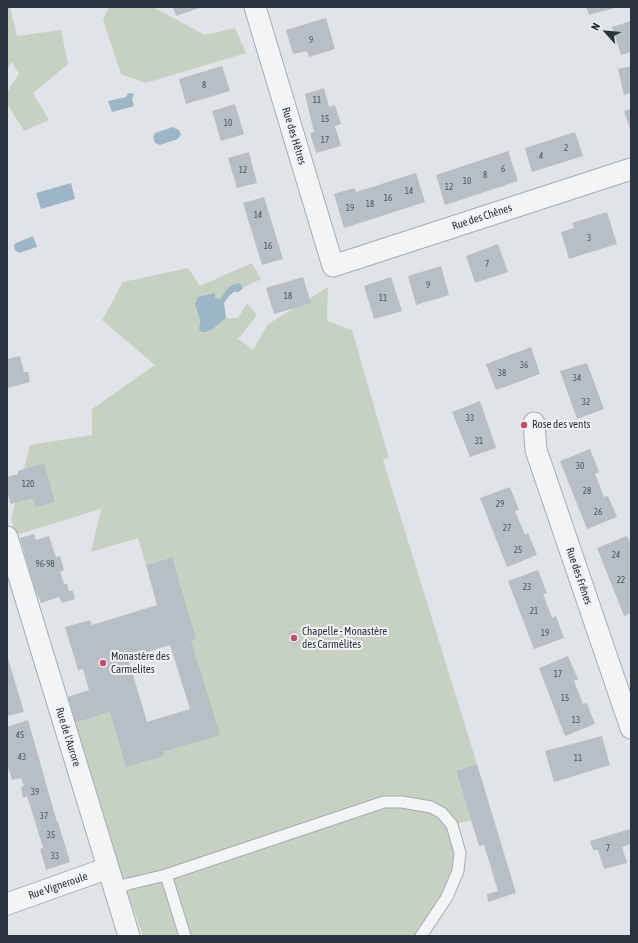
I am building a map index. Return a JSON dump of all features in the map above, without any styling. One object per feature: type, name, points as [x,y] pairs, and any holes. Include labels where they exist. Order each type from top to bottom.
[{"type":"street","name":"Rue des Hêtres","points":[[255,7],[333,266]]},
{"type":"street","name":"Rue des Chênes","points":[[333,266],[631,169]]},
{"type":"street","name":"Rue des Frênes","points":[[534,423],[536,450],[631,728]]},
{"type":"street","name":"Rue de l'Aurore","points":[[7,537],[129,936]]},
{"type":"street","name":"Rue Vigneroule","points":[[7,904],[108,868]]},
{"type":"lane","points":[[115,889],[128,884],[166,875],[384,802],[402,802],[431,807],[442,813],[452,825],[460,853],[458,871],[446,897],[421,936]]},
{"type":"lane","points":[[166,875],[185,936]]},
{"type":"green space","points":[[7,7],[10,7],[17,36],[61,30],[68,64],[33,93],[49,120],[24,131],[7,104],[7,92],[19,74],[12,62],[7,69]]},
{"type":"green space","points":[[109,7],[153,7],[205,35],[235,28],[246,53],[146,83],[121,74],[103,20]]},
{"type":"green space","points":[[252,263],[261,279],[243,288],[240,283],[224,294],[220,299],[215,298],[214,293],[196,304],[200,320],[199,329],[213,329],[226,318],[238,318],[247,303],[257,315],[238,339],[253,350],[268,324],[328,287],[327,321],[352,330],[389,458],[383,460],[477,764],[456,771],[471,820],[452,825],[458,871],[421,936],[143,936],[120,872],[75,723],[110,712],[163,752],[219,735],[191,640],[171,557],[146,565],[138,538],[91,552],[101,509],[16,535],[11,519],[30,445],[92,435],[92,409],[155,365],[102,320],[123,282],[188,268],[200,286]]},
{"type":"water","points":[[128,93],[134,94],[132,99],[134,106],[112,112],[108,101],[126,97]]},
{"type":"water","points":[[173,127],[179,130],[181,134],[178,139],[160,145],[155,143],[153,137],[155,133]]},
{"type":"water","points":[[71,183],[75,199],[41,209],[36,193]]},
{"type":"water","points":[[33,236],[37,247],[19,253],[15,250],[14,245],[16,243]]},
{"type":"water","points":[[240,283],[243,288],[239,292],[234,292],[230,295],[224,303],[226,318],[213,329],[201,332],[199,329],[200,320],[195,304],[198,297],[215,293],[215,298],[220,299],[227,289],[234,284]]},
{"type":"building","points":[[173,7],[202,7],[176,16]]},
{"type":"building","points":[[586,7],[618,7],[589,15]]},
{"type":"building","points":[[326,18],[335,49],[309,57],[307,51],[293,54],[286,30]]},
{"type":"building","points":[[631,21],[631,52],[621,55],[612,27]]},
{"type":"building","points":[[222,66],[230,91],[186,104],[179,79]]},
{"type":"building","points":[[631,66],[631,93],[624,95],[618,69]]},
{"type":"building","points":[[324,88],[329,107],[335,105],[341,124],[335,126],[341,146],[316,153],[310,133],[314,132],[305,94]]},
{"type":"building","points":[[235,104],[244,134],[221,141],[212,111]]},
{"type":"building","points":[[631,109],[631,132],[624,111]]},
{"type":"building","points":[[575,132],[583,156],[532,172],[525,148]]},
{"type":"building","points":[[508,151],[518,181],[445,205],[436,175]]},
{"type":"building","points":[[249,152],[257,183],[237,188],[228,158]]},
{"type":"building","points":[[416,173],[425,202],[344,228],[334,194],[354,188],[356,192]]},
{"type":"building","points":[[264,197],[283,259],[262,265],[243,203]]},
{"type":"building","points":[[607,212],[617,244],[569,259],[561,232],[574,228],[572,223]]},
{"type":"building","points":[[498,244],[508,272],[475,283],[466,256]]},
{"type":"building","points":[[441,266],[449,295],[416,305],[408,276]]},
{"type":"building","points":[[303,277],[311,303],[274,314],[266,288]]},
{"type":"building","points":[[391,277],[402,311],[374,319],[364,286]]},
{"type":"building","points":[[531,347],[540,374],[496,390],[486,364]]},
{"type":"building","points":[[20,356],[24,372],[28,372],[30,382],[7,388],[7,359]]},
{"type":"building","points":[[587,363],[604,409],[577,419],[560,371]]},
{"type":"building","points":[[480,401],[496,448],[470,457],[452,412]]},
{"type":"building","points":[[590,449],[599,472],[595,474],[604,497],[608,496],[617,517],[587,529],[560,461]]},
{"type":"building","points":[[44,463],[55,502],[36,507],[33,498],[11,504],[7,492],[7,477],[18,474],[18,471]]},
{"type":"building","points":[[510,487],[519,510],[515,511],[525,535],[528,533],[537,555],[507,567],[480,498]]},
{"type":"building","points":[[34,534],[36,540],[49,536],[56,557],[60,556],[64,570],[60,572],[64,584],[67,584],[69,591],[73,591],[75,599],[62,603],[59,597],[41,603],[34,587],[20,538]]},
{"type":"building","points":[[627,536],[631,545],[631,613],[624,616],[597,548]]},
{"type":"building","name":"Monastère des Carmelites","points":[[172,557],[196,639],[191,640],[220,735],[163,752],[164,756],[126,767],[110,712],[75,723],[68,697],[89,690],[83,669],[78,670],[65,627],[90,620],[92,625],[157,605],[146,565]],"holes":[[[170,645],[190,709],[147,722],[128,658]]]},
{"type":"building","points":[[538,570],[547,593],[543,594],[552,618],[556,616],[564,638],[534,649],[508,581]]},
{"type":"building","name":"Chapelle - Monastère des Carmélites","points":[[295,630],[299,643],[292,645],[288,632]]},
{"type":"building","points":[[7,655],[24,712],[7,716]]},
{"type":"building","points":[[568,656],[578,679],[574,681],[583,704],[587,703],[595,724],[565,736],[539,668]]},
{"type":"building","points":[[28,720],[70,862],[46,870],[40,849],[43,848],[27,796],[23,798],[21,787],[24,786],[21,778],[12,780],[7,764],[7,727]]},
{"type":"building","points":[[602,736],[610,765],[554,782],[545,751]]},
{"type":"building","points":[[477,764],[516,893],[488,902],[487,894],[498,891],[484,845],[479,846],[456,771]]},
{"type":"building","points":[[630,829],[631,844],[622,847],[627,863],[604,869],[598,850],[593,850],[590,841]]},
{"type":"place","name":"Rose des vents","points":[[524,425]]},
{"type":"place","name":"Chapelle - Monastère des Carmélites","points":[[294,638]]},
{"type":"place","name":"Monastère des Carmelites","points":[[103,663]]}]
